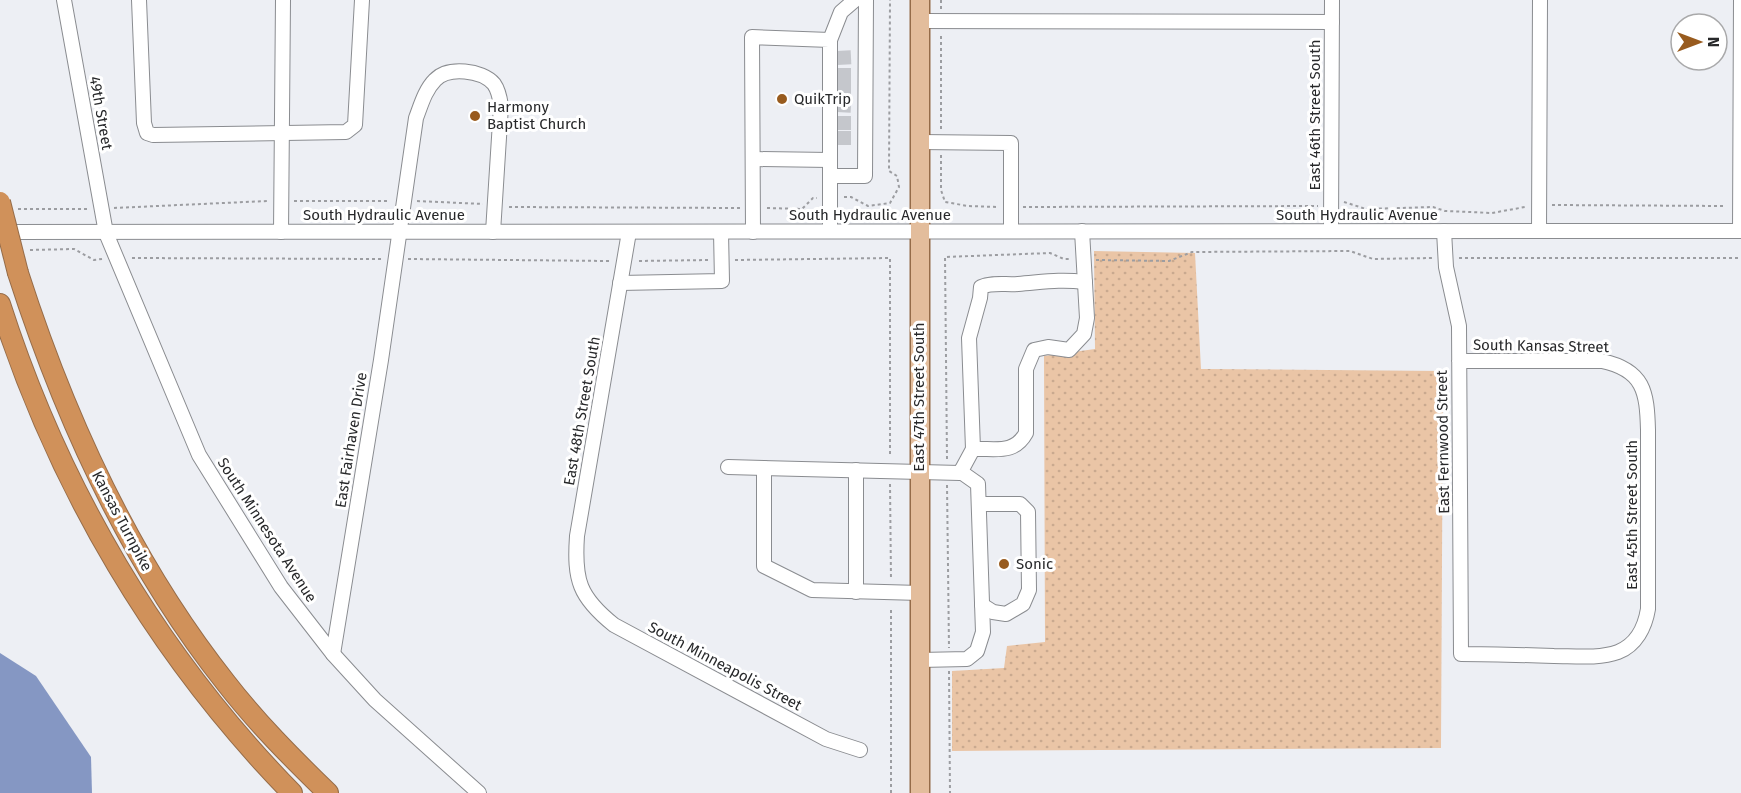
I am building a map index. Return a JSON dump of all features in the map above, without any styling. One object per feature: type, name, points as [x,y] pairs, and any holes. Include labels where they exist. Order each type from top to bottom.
[{"type":"highway","name":"Kansas Turnpike","points":[[6,205],[18,273],[53,376],[102,485],[137,551],[175,613],[226,683],[265,729],[328,793]]},
{"type":"highway","name":"Kansas Turnpike","points":[[0,304],[25,375],[75,491],[136,600],[197,685],[292,793]]},
{"type":"main road","name":"East 47th Street South","points":[[920,0],[920,793]]},
{"type":"street","name":"49th Street","points":[[64,0],[106,232]]},
{"type":"street","points":[[139,0],[144,123],[147,132],[153,135],[346,132],[355,125],[362,0]]},
{"type":"street","points":[[281,232],[283,0]]},
{"type":"street","points":[[830,231],[834,57],[830,40],[840,12],[855,0]]},
{"type":"street","points":[[830,176],[865,176],[861,138],[861,58],[866,0]]},
{"type":"street","name":"East 46th Street South","points":[[1332,0],[1332,231]]},
{"type":"street","points":[[1539,231],[1540,0]]},
{"type":"street","points":[[1741,0],[1741,231]]},
{"type":"street","points":[[920,21],[1332,22]]},
{"type":"street","points":[[753,232],[752,37],[830,40]]},
{"type":"street","name":"East Fairhaven Drive","points":[[333,654],[416,118],[436,79],[457,71],[482,76],[495,85],[499,93],[501,106],[493,232]]},
{"type":"street","points":[[920,142],[1011,143],[1011,231]]},
{"type":"street","points":[[753,159],[830,160]]},
{"type":"street","points":[[973,449],[1014,448],[1021,442],[1026,433],[1026,369],[1034,350],[1048,347],[1069,350],[1084,334],[1088,318],[1082,231]]},
{"type":"street","name":"East Fernwood Street","points":[[1444,231],[1445,258],[1459,326],[1461,654],[1601,655],[1619,652],[1638,636]]},
{"type":"street","name":"South Hydraulic Avenue","points":[[0,232],[1741,231]]},
{"type":"street","name":"South Minnesota Avenue","points":[[106,232],[199,455],[281,587],[333,654],[375,700],[479,793]]},
{"type":"street","name":"East 48th Street South","points":[[585,595],[577,575],[575,557],[577,536],[629,232]]},
{"type":"street","points":[[620,283],[722,281],[721,232]]},
{"type":"street","points":[[954,472],[973,449],[969,338],[981,287],[987,284],[1016,284],[1060,279],[1085,282]]},
{"type":"street","name":"South Kansas Street","points":[[1459,361],[1602,361],[1619,364],[1633,373],[1644,392]]},
{"type":"street","name":"East 45th Street South","points":[[1638,636],[1646,623],[1648,609],[1648,430],[1647,402],[1644,392]]},
{"type":"street","points":[[728,467],[954,472],[978,484],[983,632],[977,651],[967,659],[920,660]]},
{"type":"street","points":[[764,468],[764,566],[812,590],[920,593]]},
{"type":"street","points":[[856,470],[856,592]]},
{"type":"street","points":[[979,504],[1020,504],[1028,512],[1029,590],[1023,604],[1006,614],[993,612],[982,605]]},
{"type":"street","name":"South Minneapolis Street","points":[[585,595],[593,608],[614,625],[826,739],[860,750]]},
{"type":"path","points":[[6,205],[57,210],[281,201],[403,201],[495,206],[802,209],[813,198],[851,197],[868,206],[890,202],[899,187],[897,176],[889,171],[890,0]]},
{"type":"path","points":[[941,0],[941,190],[945,202],[968,206],[1011,207],[1314,207],[1345,202],[1366,209],[1433,207],[1444,211],[1491,213],[1567,204],[1667,207],[1740,206]]},
{"type":"path","points":[[950,793],[949,659],[954,472],[945,257],[1050,253],[1064,259],[1169,261],[1192,252],[1350,251],[1372,259],[1741,258]]},
{"type":"shaded area","points":[[1094,251],[1195,253],[1201,369],[1443,371],[1441,748],[952,751],[952,671],[1004,668],[1007,646],[1045,642],[1044,356],[1095,349]]},
{"type":"water","points":[[0,653],[36,676],[91,757],[92,793],[0,793]]},
{"type":"tunnel","points":[[837,58],[857,57]]},
{"type":"tunnel","points":[[837,75],[857,75]]},
{"type":"tunnel","points":[[837,89],[857,89]]},
{"type":"tunnel","points":[[837,105],[857,106]]},
{"type":"tunnel","points":[[837,123],[857,123]]},
{"type":"tunnel","points":[[837,138],[857,138]]},
{"type":"place","name":"QuikTrip","points":[[782,99]]},
{"type":"place","name":"Harmony Baptist Church","points":[[475,116]]},
{"type":"place","name":"Sonic","points":[[1004,564]]}]
